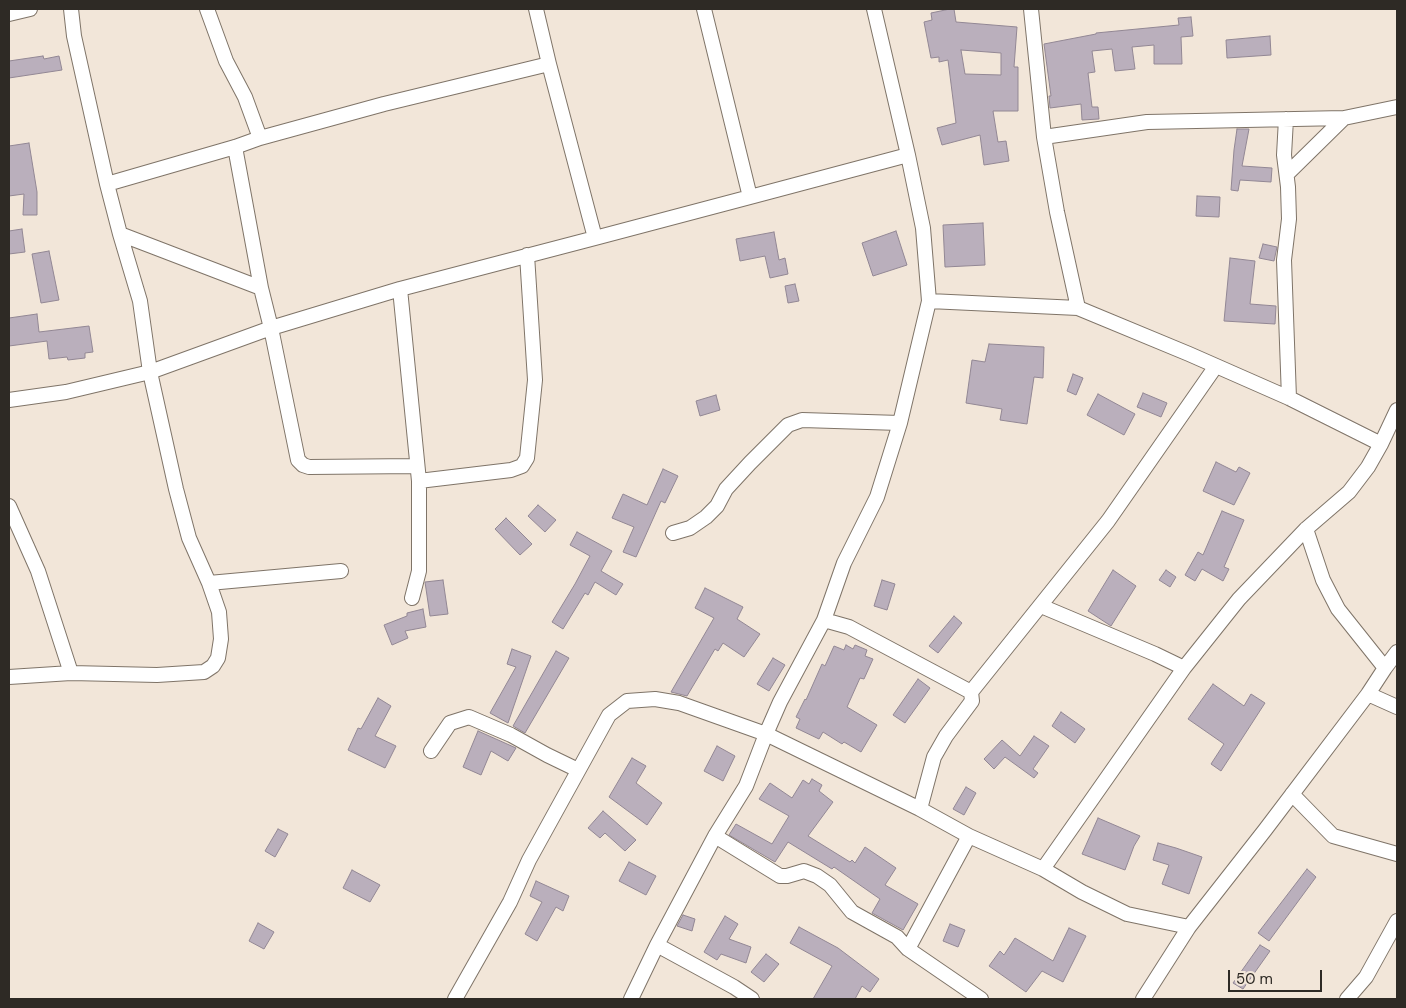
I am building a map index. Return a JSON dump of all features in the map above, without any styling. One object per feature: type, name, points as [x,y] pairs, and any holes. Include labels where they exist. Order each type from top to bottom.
[{"type":"street","points":[[9,14],[30,9]]},
{"type":"street","points":[[9,677],[71,673],[157,675],[204,672],[213,666],[218,658],[221,639],[219,612],[190,538],[176,489],[150,372],[140,300],[107,184],[74,36],[71,9]]},
{"type":"street","points":[[207,9],[226,61],[245,97],[260,138]]},
{"type":"street","points":[[536,9],[595,238]]},
{"type":"street","points":[[704,9],[750,197]]},
{"type":"street","points":[[632,999],[657,945],[715,836],[746,786],[780,702],[824,620],[844,563],[877,498],[900,423],[929,301],[923,228],[874,9]]},
{"type":"street","points":[[1031,9],[1044,137],[1057,212],[1078,308]]},
{"type":"street","points":[[107,184],[260,138],[384,104],[549,64]]},
{"type":"street","points":[[1044,137],[1147,122],[1344,118],[1397,107]]},
{"type":"street","points":[[1286,174],[1344,118]]},
{"type":"street","points":[[1286,119],[1284,155],[1289,219],[1284,260],[1289,398]]},
{"type":"street","points":[[235,147],[261,288],[298,460],[303,465],[309,467],[417,466]]},
{"type":"street","points":[[9,400],[66,392],[150,372],[271,328],[400,288],[908,155]]},
{"type":"street","points":[[120,234],[261,288]]},
{"type":"street","points":[[419,481],[511,470],[522,466],[526,458],[535,380],[527,255]]},
{"type":"street","points":[[400,288],[419,481],[419,571],[412,598]]},
{"type":"street","points":[[929,301],[1078,308],[1289,398],[1381,444]]},
{"type":"street","points":[[920,809],[934,757],[946,736],[972,701],[971,692],[1108,521],[1216,366]]},
{"type":"street","points":[[1043,870],[1184,668],[1239,599],[1306,529],[1349,492],[1368,467],[1397,410]]},
{"type":"street","points":[[673,533],[690,528],[706,517],[717,506],[726,490],[738,476],[788,426],[802,420],[900,423]]},
{"type":"street","points":[[9,506],[38,571],[71,673]]},
{"type":"street","points":[[1306,529],[1323,580],[1338,609],[1385,668]]},
{"type":"street","points":[[209,583],[341,570]]},
{"type":"street","points":[[1041,606],[1184,668]]},
{"type":"street","points":[[824,620],[849,627],[971,692]]},
{"type":"street","points":[[1143,999],[1189,927],[1368,694],[1397,652]]},
{"type":"street","points":[[1368,694],[1397,707]]},
{"type":"street","points":[[455,999],[510,902],[529,860],[609,715],[627,702],[654,699],[679,703],[766,734],[920,809],[969,836],[1043,870],[1127,914],[1189,927]]},
{"type":"street","points":[[431,751],[450,723],[469,717],[511,735],[578,770]]},
{"type":"street","points":[[1292,794],[1333,836],[1397,854]]},
{"type":"street","points":[[715,836],[780,876],[804,871],[817,876],[830,885],[852,912],[897,937],[908,949],[980,999]]},
{"type":"street","points":[[908,949],[969,836]]},
{"type":"street","points":[[1347,999],[1366,977],[1397,921]]},
{"type":"street","points":[[657,945],[734,987],[752,999]]},
{"type":"building","points":[[954,9],[956,22],[1017,27],[1014,67],[1018,67],[1018,111],[993,111],[998,142],[1006,141],[1009,161],[984,165],[980,135],[942,145],[937,128],[956,123],[948,60],[939,62],[939,57],[931,58],[924,22],[932,20],[931,13]],"holes":[[[961,50],[1001,53],[1001,75],[965,74]]]},
{"type":"building","points":[[1191,17],[1193,36],[1181,37],[1182,64],[1154,64],[1154,45],[1132,47],[1135,69],[1115,71],[1112,49],[1092,51],[1095,72],[1088,73],[1092,107],[1098,107],[1099,119],[1082,120],[1081,104],[1050,108],[1049,96],[1051,96],[1044,44],[1096,33],[1179,25],[1178,18]]},
{"type":"building","points":[[1270,36],[1271,55],[1227,58],[1226,40]]},
{"type":"building","points":[[43,56],[44,59],[59,56],[62,70],[9,78],[9,61]]},
{"type":"building","points":[[1237,129],[1249,129],[1242,166],[1272,168],[1271,182],[1240,180],[1238,191],[1231,190]]},
{"type":"building","points":[[29,143],[37,192],[37,215],[23,215],[24,194],[9,196],[9,146]]},
{"type":"building","points":[[1197,196],[1220,197],[1219,217],[1196,216]]},
{"type":"building","points":[[983,223],[985,265],[945,267],[943,225]]},
{"type":"building","points":[[22,229],[25,252],[9,254],[9,231]]},
{"type":"building","points":[[896,231],[907,265],[873,276],[862,243]]},
{"type":"building","points":[[774,232],[779,260],[785,258],[788,274],[770,278],[765,256],[740,261],[736,239]]},
{"type":"building","points":[[1263,244],[1277,247],[1274,261],[1259,258]]},
{"type":"building","points":[[49,251],[59,300],[41,303],[32,254]]},
{"type":"building","points":[[1230,258],[1255,261],[1250,304],[1276,306],[1275,324],[1224,321]]},
{"type":"building","points":[[795,284],[799,301],[788,303],[785,286]]},
{"type":"building","points":[[37,314],[39,332],[89,326],[93,352],[85,353],[85,358],[68,360],[67,357],[49,359],[47,341],[9,346],[9,318]]},
{"type":"building","points":[[989,344],[1044,347],[1043,378],[1034,377],[1027,424],[1000,420],[1002,409],[966,403],[972,360],[985,362]]},
{"type":"building","points":[[1073,374],[1083,378],[1076,395],[1067,391]]},
{"type":"building","points":[[1143,393],[1167,403],[1161,417],[1137,407]]},
{"type":"building","points":[[1098,394],[1135,414],[1124,435],[1087,415]]},
{"type":"building","points":[[716,395],[720,410],[700,416],[696,401]]},
{"type":"building","points":[[1216,462],[1236,472],[1239,467],[1250,473],[1234,505],[1203,491]]},
{"type":"building","points":[[663,469],[678,476],[665,503],[661,501],[636,557],[623,552],[634,527],[612,518],[623,494],[647,505]]},
{"type":"building","points":[[538,505],[556,520],[545,532],[528,516]]},
{"type":"building","points":[[1222,511],[1244,520],[1224,567],[1229,569],[1223,581],[1202,569],[1195,581],[1185,575],[1198,552],[1203,555]]},
{"type":"building","points":[[506,518],[532,544],[520,555],[495,529]]},
{"type":"building","points":[[577,532],[612,551],[601,571],[623,584],[616,595],[595,582],[588,595],[585,593],[563,629],[552,622],[590,556],[570,545]]},
{"type":"building","points":[[1113,570],[1136,586],[1111,626],[1088,611]]},
{"type":"building","points":[[1166,570],[1176,577],[1170,587],[1159,580]]},
{"type":"building","points":[[443,580],[448,614],[430,616],[425,582]]},
{"type":"building","points":[[882,580],[895,584],[887,610],[874,606]]},
{"type":"building","points":[[705,588],[743,607],[737,619],[760,634],[744,657],[723,643],[718,651],[715,649],[687,696],[671,692],[714,618],[695,608]]},
{"type":"building","points":[[423,609],[426,627],[405,631],[408,638],[392,645],[384,625],[407,616],[407,613]]},
{"type":"building","points":[[954,616],[962,623],[938,653],[929,646]]},
{"type":"building","points":[[846,645],[853,649],[855,645],[867,650],[865,656],[873,659],[864,679],[860,678],[847,707],[877,725],[861,752],[844,742],[842,744],[823,732],[819,739],[796,728],[800,719],[796,717],[822,664],[825,666],[834,646],[844,650]]},
{"type":"building","points":[[512,649],[531,656],[508,723],[490,713],[516,667],[507,664]]},
{"type":"building","points":[[556,651],[569,658],[525,733],[513,726]]},
{"type":"building","points":[[773,658],[785,665],[769,691],[757,684]]},
{"type":"building","points":[[918,679],[930,688],[905,723],[893,715]]},
{"type":"building","points":[[1213,684],[1244,706],[1251,694],[1265,703],[1221,771],[1211,764],[1224,744],[1188,719]]},
{"type":"building","points":[[378,698],[391,706],[375,736],[396,746],[385,768],[348,750],[358,728],[361,729]]},
{"type":"building","points":[[1061,712],[1085,729],[1075,743],[1052,726]]},
{"type":"building","points":[[478,731],[516,748],[508,761],[491,751],[481,775],[463,767]]},
{"type":"building","points":[[1034,736],[1049,746],[1033,769],[1038,773],[1034,778],[1005,757],[994,769],[984,759],[1002,740],[1020,756]]},
{"type":"building","points":[[717,746],[735,756],[723,781],[704,771]]},
{"type":"building","points":[[632,758],[646,766],[636,783],[662,803],[647,825],[609,797]]},
{"type":"building","points":[[812,779],[822,785],[819,791],[833,802],[808,836],[850,862],[852,860],[855,863],[865,847],[896,868],[885,885],[918,904],[903,930],[872,913],[880,899],[834,867],[832,869],[788,842],[775,862],[729,835],[736,824],[772,844],[789,816],[759,799],[770,783],[792,798],[803,780],[809,784]]},
{"type":"building","points":[[966,787],[976,793],[964,815],[953,809]]},
{"type":"building","points":[[603,811],[636,840],[625,851],[605,833],[600,838],[588,828]]},
{"type":"building","points":[[1098,818],[1140,836],[1125,870],[1082,854]]},
{"type":"building","points":[[278,829],[288,834],[275,857],[265,851]]},
{"type":"building","points":[[1158,843],[1202,857],[1189,894],[1162,884],[1169,865],[1153,860]]},
{"type":"building","points":[[629,862],[656,876],[646,895],[619,881]]},
{"type":"building","points":[[1307,869],[1316,877],[1269,941],[1258,933]]},
{"type":"building","points":[[352,870],[380,885],[370,902],[343,888]]},
{"type":"building","points":[[536,881],[569,896],[563,911],[556,907],[537,941],[525,934],[542,902],[530,896]]},
{"type":"building","points":[[683,915],[695,919],[692,931],[677,926]]},
{"type":"building","points":[[725,916],[738,924],[729,939],[751,947],[746,963],[721,954],[717,960],[704,952]]},
{"type":"building","points":[[258,923],[274,932],[264,949],[249,941]]},
{"type":"building","points":[[950,924],[965,930],[958,947],[943,941]]},
{"type":"building","points":[[799,927],[838,948],[879,979],[870,992],[862,986],[855,999],[813,999],[832,966],[790,943]]},
{"type":"building","points":[[1069,928],[1086,936],[1063,982],[1042,971],[1026,992],[989,966],[1000,951],[1004,955],[1015,938],[1053,961]]},
{"type":"building","points":[[1260,945],[1270,951],[1243,989],[1233,983]]},
{"type":"building","points":[[766,954],[779,964],[764,982],[751,972]]}]
